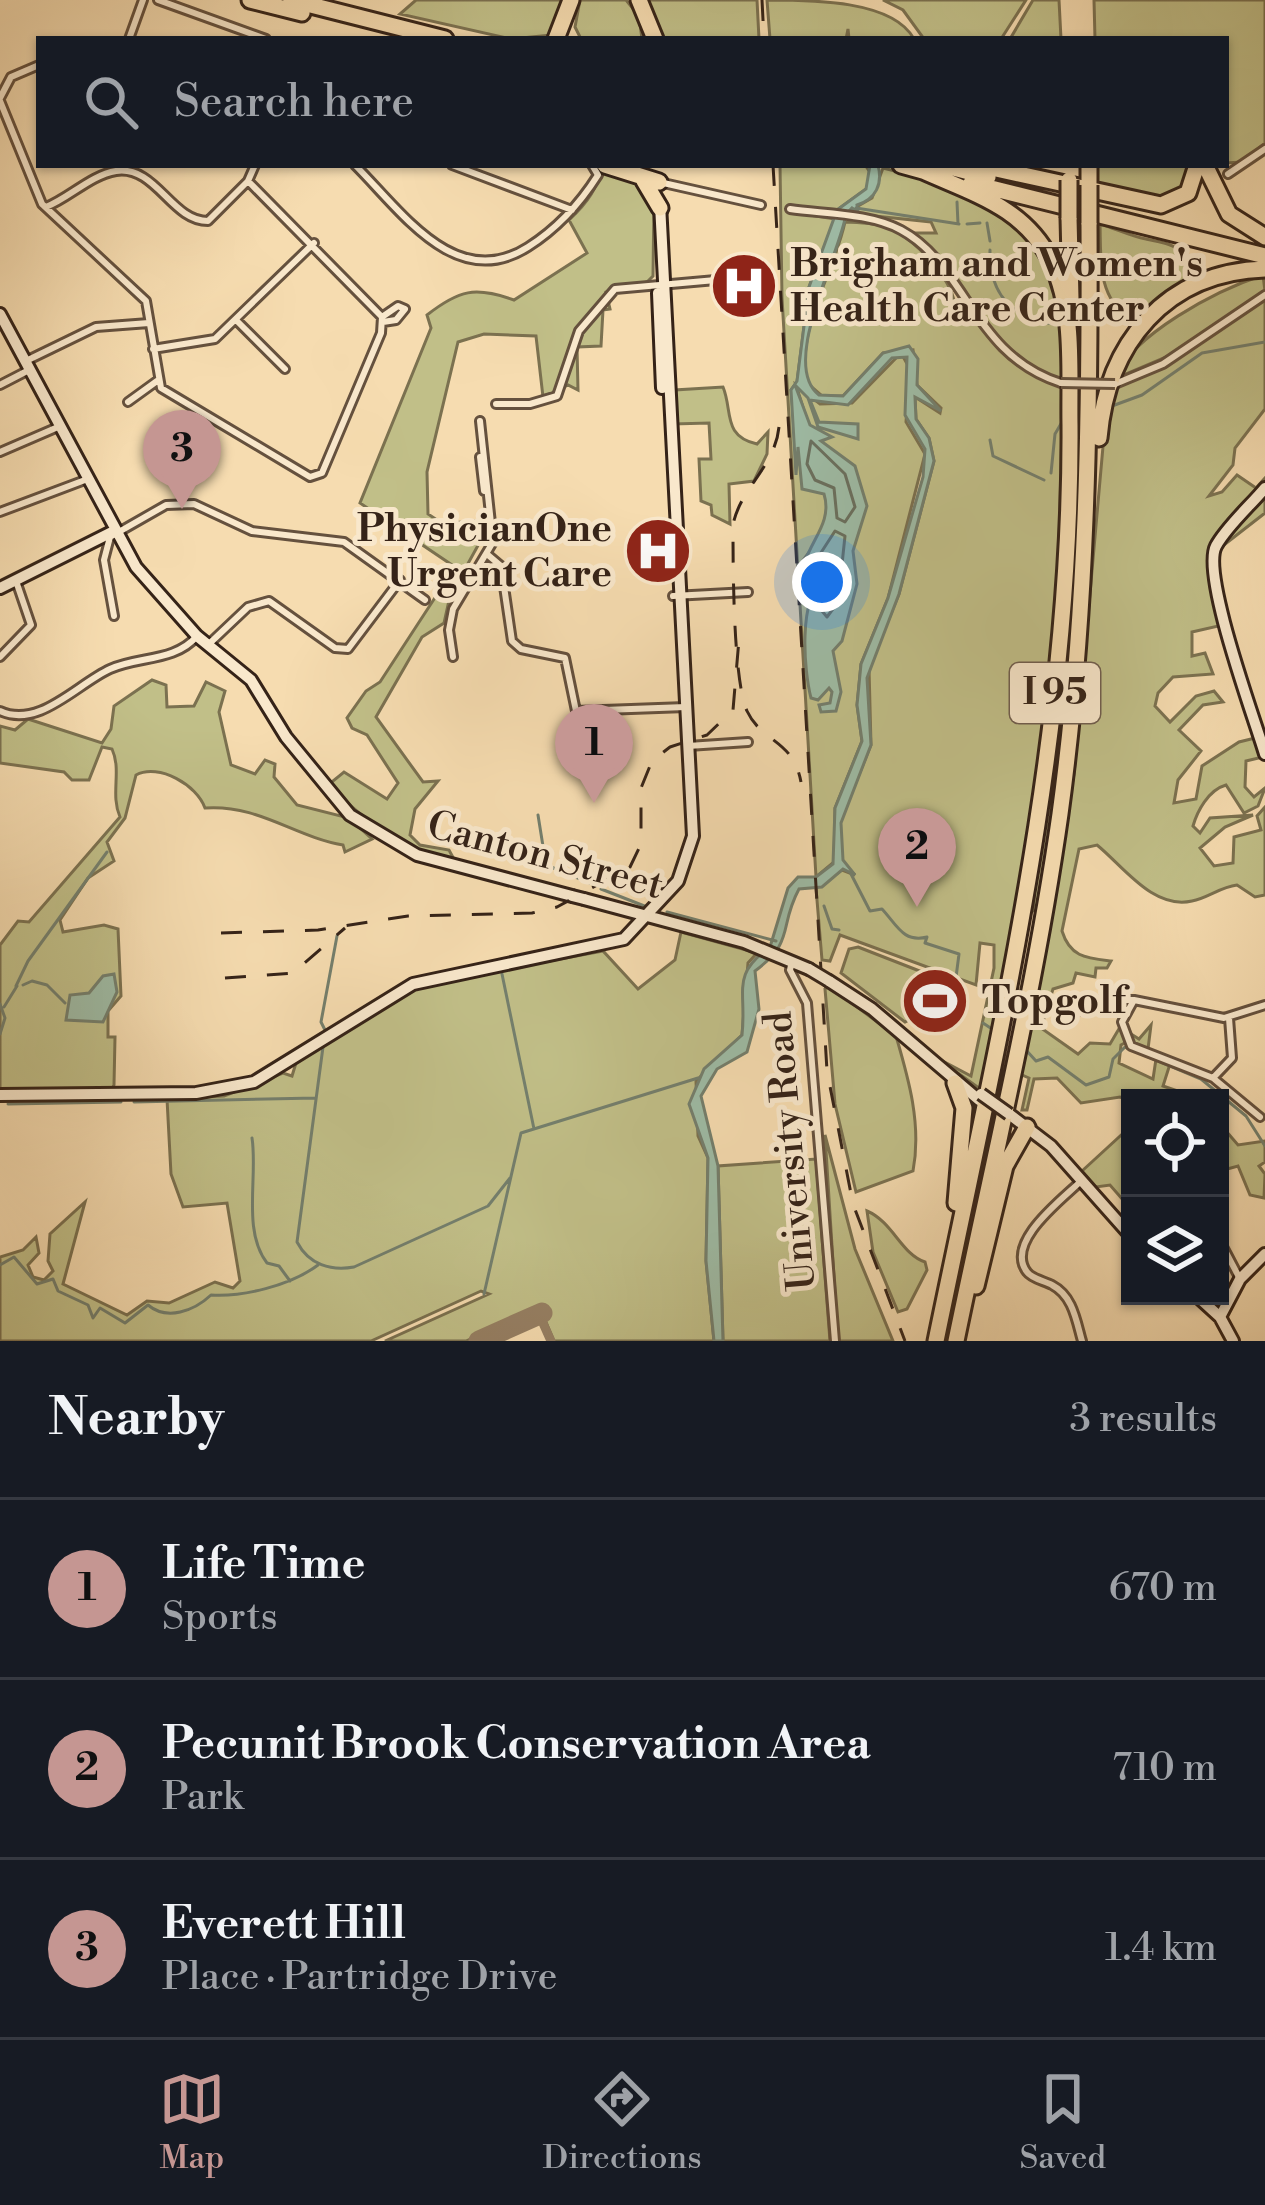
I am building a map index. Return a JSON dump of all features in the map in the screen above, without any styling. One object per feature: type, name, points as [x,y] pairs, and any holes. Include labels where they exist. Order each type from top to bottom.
[{"type":"highway","points":[[291,0],[433,36]]},
{"type":"highway","points":[[638,0],[654,36]]},
{"type":"highway","points":[[248,5],[392,36]]},
{"type":"highway","points":[[557,36],[570,6]]},
{"type":"highway","points":[[568,36],[570,6]]},
{"type":"highway","points":[[603,168],[636,176],[659,173]]},
{"type":"highway","name":"I 95","points":[[912,168],[1002,206],[1041,244],[1062,292],[1069,367],[1066,555],[1045,780],[936,1341]]},
{"type":"highway","points":[[955,168],[1265,242]]},
{"type":"highway","points":[[989,168],[1113,199],[1165,205],[1190,191],[1200,168]]},
{"type":"highway","name":"I 95","points":[[958,1341],[1051,873],[1080,626],[1089,457],[1089,168]]},
{"type":"highway","points":[[1203,168],[1229,214],[1265,242]]},
{"type":"highway","points":[[923,171],[1265,256]]},
{"type":"highway","points":[[1068,173],[1069,367]]},
{"type":"highway","points":[[636,176],[652,189],[660,213]]},
{"type":"highway","points":[[1080,626],[1102,408],[1120,353],[1152,312],[1180,292],[1211,277],[1265,269]]},
{"type":"highway","points":[[950,1272],[964,1104],[955,1082]]},
{"type":"highway","points":[[959,1164],[977,1095]]},
{"type":"highway","points":[[958,1341],[1004,1175],[1029,1133]]},
{"type":"main road","points":[[0,1095],[232,1089],[277,1070],[413,984],[612,944],[633,932],[682,876],[693,849],[676,596],[659,173]]},
{"type":"main road","name":"Canton Street","points":[[0,314],[6,334],[31,365],[58,427],[140,573],[196,636],[251,680],[315,775],[366,827],[417,855],[771,951],[870,1006],[935,1063]]},
{"type":"main road","points":[[1265,488],[1216,546],[1212,567],[1215,596],[1231,632],[1265,754]]},
{"type":"main road","points":[[0,588],[114,531]]},
{"type":"main road","points":[[665,896],[662,910],[671,922]]},
{"type":"main road","points":[[628,911],[635,920],[633,932]]},
{"type":"main road","points":[[935,1063],[977,1095]]},
{"type":"main road","points":[[935,1063],[1029,1133],[1121,1223]]},
{"type":"main road","points":[[1220,1317],[1240,1279],[1265,1254]]},
{"type":"main road","points":[[1207,1305],[1233,1341]]},
{"type":"street","points":[[130,36],[143,0]]},
{"type":"street","points":[[158,0],[258,36]]},
{"type":"street","points":[[36,66],[11,77],[0,99],[1,116],[46,207],[144,299],[157,381],[187,406],[318,477],[383,320],[314,243],[248,181]]},
{"type":"street","points":[[1228,174],[1265,149]]},
{"type":"street","points":[[46,207],[109,173],[127,171],[147,180],[190,218],[206,221],[248,181],[254,168]]},
{"type":"street","points":[[358,168],[437,245],[468,262],[506,260],[573,210],[598,168]]},
{"type":"street","points":[[460,168],[573,210]]},
{"type":"street","points":[[659,173],[761,205]]},
{"type":"street","points":[[790,208],[887,224],[911,236],[1000,346],[1030,370],[1061,383],[1115,384],[1163,364],[1265,295]]},
{"type":"street","points":[[153,349],[206,343],[314,243]]},
{"type":"street","points":[[453,657],[448,630],[453,609],[488,555],[493,536],[480,422],[486,408],[532,402],[561,392],[576,339],[610,293],[723,279]]},
{"type":"street","points":[[236,320],[285,369]]},
{"type":"street","points":[[0,385],[96,327],[151,322]]},
{"type":"street","points":[[128,402],[157,381]]},
{"type":"street","points":[[0,452],[58,427]]},
{"type":"street","points":[[0,512],[86,480]]},
{"type":"street","points":[[114,616],[104,554],[114,531],[166,505],[194,504],[252,531],[344,542],[424,600]]},
{"type":"street","points":[[488,555],[501,566],[510,639],[521,649],[566,658],[575,710],[686,706]]},
{"type":"street","points":[[207,646],[248,607],[268,601],[335,648],[348,649],[400,579]]},
{"type":"street","points":[[0,657],[31,625],[16,580]]},
{"type":"street","points":[[676,596],[748,592]]},
{"type":"street","points":[[0,711],[15,716],[54,705],[106,671],[179,650],[196,636]]},
{"type":"street","points":[[688,746],[748,742]]},
{"type":"street","name":"University Road","points":[[792,961],[790,970],[807,1000],[835,1341]]},
{"type":"street","points":[[1070,1015],[1101,1000],[1134,1000],[1228,1017],[1265,1005]]},
{"type":"street","points":[[1134,1000],[1122,1022],[1128,1043],[1214,1078],[1260,1117]]},
{"type":"street","points":[[1214,1078],[1232,1058],[1228,1017]]},
{"type":"street","points":[[1081,1181],[1040,1218],[1028,1241],[1024,1264],[1028,1274],[1069,1300],[1082,1341]]},
{"type":"street","points":[[1229,1265],[1240,1279]]},
{"type":"shaded area","points":[[416,0],[565,0],[552,35],[542,36],[498,36],[400,14]]},
{"type":"shaded area","points":[[580,0],[626,0],[639,16],[642,36],[580,36],[575,27]]},
{"type":"shaded area","points":[[644,0],[757,0],[759,36],[659,36]]},
{"type":"shaded area","points":[[767,0],[850,5],[888,16],[912,36],[849,36],[848,29],[847,36],[770,36]]},
{"type":"shaded area","points":[[883,0],[1026,0],[1003,36],[922,36],[903,10]]},
{"type":"shaded area","points":[[1033,0],[1059,0],[1061,36],[1012,36]]},
{"type":"shaded area","points":[[1094,0],[1265,0],[1265,143],[1242,162],[1229,163],[1229,36],[1095,36]]},
{"type":"shaded area","points":[[597,168],[604,168],[647,185],[654,200],[653,276],[647,282],[606,292],[610,309],[603,310],[601,346],[577,347],[578,390],[568,385],[543,397],[536,336],[484,334],[458,342],[427,472],[428,514],[443,524],[480,520],[486,531],[450,596],[444,623],[422,637],[376,717],[423,782],[438,781],[415,809],[410,835],[420,845],[449,850],[455,861],[418,850],[386,833],[328,785],[344,772],[387,799],[398,783],[367,735],[352,728],[347,718],[366,691],[380,682],[455,567],[360,503],[431,328],[427,315],[468,293],[514,300],[587,253],[569,220],[595,188]]},
{"type":"shaded area","points":[[780,168],[867,168],[872,175],[866,189],[837,210],[789,206],[790,212],[835,219],[809,287],[797,382],[791,390],[793,412],[806,417],[796,385],[820,404],[852,403],[901,353],[910,369],[906,422],[925,454],[888,598],[861,664],[857,705],[862,741],[835,808],[834,862],[816,877],[782,298]],"holes":[[[827,528],[852,574],[809,669],[811,600],[823,582],[807,586],[801,563]]]},
{"type":"shaded area","points":[[883,168],[939,184],[992,208],[1034,244],[1060,297],[1066,381],[1017,356],[981,317],[914,233],[936,233],[931,222],[846,213],[872,198]]},
{"type":"shaded area","points":[[1091,168],[1195,168],[1194,179],[1169,203],[1090,186]]},
{"type":"shaded area","points":[[1072,214],[1085,217],[1088,419],[1070,709],[1038,910],[1033,911],[1075,409]]},
{"type":"shaded area","points":[[845,222],[886,227],[912,242],[942,276],[955,311],[959,303],[1006,355],[1063,388],[1057,625],[1031,838],[983,1091],[937,1058],[971,1076],[994,968],[994,945],[980,943],[976,985],[840,935],[830,961],[822,960],[816,888],[842,870],[855,875],[839,861],[837,829],[871,745],[869,668],[899,594],[934,461],[929,438],[916,419],[915,397],[940,413],[941,408],[917,385],[913,350],[883,353],[843,396],[822,396],[807,383],[811,321]]},
{"type":"shaded area","points":[[1100,224],[1178,249],[1191,279],[1129,318],[1106,288]]},
{"type":"shaded area","points":[[1263,275],[1265,291],[1171,355],[1112,380],[1157,330],[1200,303]]},
{"type":"shaded area","points":[[1265,299],[1265,409],[1235,448],[1233,465],[1209,496],[1222,492],[1237,475],[1256,488],[1265,478],[1265,513],[1211,555],[1210,583],[1223,625],[1192,632],[1192,656],[1205,653],[1213,674],[1173,677],[1158,693],[1155,706],[1170,722],[1196,696],[1214,691],[1223,702],[1203,705],[1179,730],[1201,751],[1178,780],[1174,803],[1196,799],[1202,766],[1239,742],[1255,738],[1263,757],[1246,761],[1245,787],[1254,797],[1265,788],[1258,806],[1244,813],[1226,785],[1209,796],[1193,826],[1200,833],[1210,818],[1253,815],[1225,827],[1200,848],[1214,866],[1233,863],[1234,837],[1261,830],[1257,816],[1265,807],[1265,895],[1255,897],[1237,885],[1192,901],[1164,899],[1097,845],[1079,849],[1062,931],[1080,955],[1111,961],[1107,968],[1096,968],[1095,977],[1076,973],[1073,983],[1053,989],[1041,1028],[1078,1054],[1090,1043],[1110,1044],[1120,1027],[1139,1039],[1151,1025],[1148,1049],[1129,1041],[1121,1045],[1119,1063],[1153,1079],[1156,1059],[1170,1064],[1163,1086],[1172,1089],[1121,1089],[1121,1098],[1081,1103],[1057,1078],[1034,1079],[1027,1110],[1022,1110],[1029,1078],[1020,1074],[1074,774],[1108,390],[1168,364]]},
{"type":"shaded area","points":[[723,387],[738,435],[757,444],[768,432],[767,454],[754,481],[729,484],[730,524],[712,515],[711,505],[701,501],[699,459],[711,459],[709,423],[673,424],[675,390]]},
{"type":"shaded area","points":[[152,680],[166,685],[167,707],[194,706],[206,682],[225,691],[219,712],[231,765],[255,774],[265,760],[275,764],[274,777],[297,805],[349,818],[372,839],[345,852],[343,845],[259,816],[205,808],[194,791],[166,774],[136,775],[125,818],[107,842],[114,861],[88,878],[60,920],[63,932],[104,925],[118,929],[121,996],[108,1011],[108,1037],[115,1037],[114,1085],[111,1091],[0,1090],[0,945],[18,921],[29,922],[120,817],[112,749],[102,747],[89,780],[72,780],[64,772],[0,763],[0,726],[15,730],[28,719],[102,743],[111,729],[114,706]]},
{"type":"shaded area","points":[[681,932],[757,953],[748,963],[742,1035],[696,1081],[698,1136],[708,1158],[706,1261],[714,1341],[554,1341],[540,1308],[466,1341],[385,1341],[489,1294],[481,1291],[371,1341],[0,1341],[0,1257],[23,1250],[36,1237],[39,1253],[28,1265],[33,1277],[44,1280],[53,1271],[48,1261],[50,1234],[85,1202],[63,1284],[127,1315],[147,1301],[169,1303],[215,1282],[233,1288],[240,1281],[227,1203],[183,1207],[171,1174],[167,1099],[224,1096],[283,1073],[292,1076],[296,1063],[388,1001],[425,984],[603,951],[638,989],[675,960]]},
{"type":"shaded area","points":[[858,947],[935,977],[917,1015],[905,1022],[841,973],[849,949]]},
{"type":"shaded area","points":[[829,986],[896,1036],[915,1118],[913,1171],[856,1192],[835,1104],[825,989]]},
{"type":"shaded area","points":[[1229,1134],[1238,1145],[1265,1141],[1265,1162],[1259,1166],[1265,1174],[1264,1198],[1250,1195],[1238,1166],[1229,1168]]},
{"type":"shaded area","points":[[825,1135],[855,1249],[893,1341],[838,1341]]},
{"type":"shaded area","points":[[1121,1135],[1121,1198],[1110,1185],[1096,1187],[1082,1171]]},
{"type":"shaded area","points":[[816,1159],[830,1341],[723,1341],[718,1166]]},
{"type":"shaded area","points":[[867,1211],[925,1262],[927,1270],[907,1309],[898,1312],[873,1252]]},
{"type":"water","points":[[870,168],[878,168],[879,184],[873,195],[857,205],[858,212],[852,208],[846,214],[808,335],[808,380],[819,395],[843,396],[883,353],[909,346],[918,359],[917,385],[941,411],[915,397],[916,419],[929,438],[934,461],[899,594],[867,678],[871,745],[841,823],[843,860],[855,875],[843,869],[822,887],[799,889],[781,942],[755,971],[759,1009],[747,1052],[717,1069],[701,1096],[718,1166],[723,1341],[714,1341],[706,1261],[708,1158],[689,1104],[704,1069],[742,1035],[745,976],[770,947],[788,888],[798,877],[816,877],[833,864],[835,808],[862,741],[857,705],[861,664],[888,598],[923,477],[925,449],[905,415],[907,357],[892,358],[848,405],[810,400],[819,422],[858,424],[858,439],[818,427],[808,398],[795,385],[810,425],[832,437],[821,441],[855,466],[867,506],[853,551],[857,584],[842,641],[833,651],[841,692],[836,711],[821,712],[819,705],[830,703],[832,692],[829,688],[818,700],[811,698],[805,636],[810,603],[823,581],[804,586],[803,573],[826,507],[824,494],[802,489],[798,447],[796,475],[791,390],[797,381],[809,287],[837,210],[866,189]]},
{"type":"water","points":[[114,974],[117,992],[103,1022],[66,1020],[70,995],[89,993],[103,976]]},
{"type":"waterway","points":[[957,202],[958,224]]},
{"type":"waterway","points":[[856,208],[959,224]]},
{"type":"waterway","points":[[967,224],[980,223]]},
{"type":"waterway","points":[[987,223],[990,241]]},
{"type":"waterway","points":[[990,250],[998,291],[1015,309],[1054,324],[1054,299]]},
{"type":"waterway","points":[[1112,406],[1142,395],[1202,353],[1265,342]]},
{"type":"waterway","points":[[1051,473],[1055,434],[1062,422]]},
{"type":"waterway","points":[[990,440],[993,456],[1044,480]]},
{"type":"waterway","points":[[538,815],[546,865],[595,885]]},
{"type":"waterway","points":[[16,986],[28,961],[107,852]]},
{"type":"waterway","points":[[851,874],[870,911],[882,909],[906,935],[927,937],[925,943],[959,954],[955,985]]},
{"type":"waterway","points":[[601,889],[647,907]]},
{"type":"waterway","points":[[824,906],[832,929],[839,930]]},
{"type":"waterway","points":[[667,912],[776,941]]},
{"type":"waterway","points":[[325,1030],[321,1022],[337,936]]},
{"type":"waterway","points":[[502,974],[534,1129]]},
{"type":"waterway","points":[[23,985],[32,981],[47,985],[65,1003]]},
{"type":"waterway","points":[[4,1007],[17,986]]},
{"type":"waterway","points":[[0,1004],[5,1018],[0,1034]]},
{"type":"waterway","points":[[983,1023],[992,1029]]},
{"type":"waterway","points":[[323,1047],[297,1242],[314,1261],[329,1267],[354,1267],[488,1206],[510,1178]]},
{"type":"waterway","points":[[1026,1050],[1036,1061],[1048,1057],[1086,1085],[1109,1077],[1113,1059],[1125,1047],[1201,1079],[1246,1116],[1265,1146]]},
{"type":"waterway","points":[[484,1294],[521,1133],[698,1078]]},
{"type":"waterway","points":[[134,1102],[316,1098]]},
{"type":"waterway","points":[[8,1104],[121,1102]]},
{"type":"waterway","points":[[252,1138],[255,1235],[267,1263],[279,1266],[290,1281]]},
{"type":"waterway","points":[[0,1265],[14,1257],[37,1284],[53,1279],[58,1291],[88,1305],[93,1318],[100,1308],[125,1323],[148,1305],[163,1312],[180,1312],[211,1295],[266,1289],[318,1265]]},
{"type":"taxiway","points":[[529,1319],[542,1321],[551,1341]]},
{"type":"runway","points":[[479,1341],[542,1313]]},
{"type":"railway","points":[[762,0],[764,36]]},
{"type":"railway","points":[[773,168],[827,1071],[853,1204],[905,1341]]},
{"type":"railway","points":[[779,427],[771,454],[733,525],[736,649],[747,711],[791,757],[801,782]]},
{"type":"railway","points":[[221,933],[318,930],[408,916],[532,913],[557,907],[630,867],[641,844],[641,788],[652,761],[670,747],[707,735],[733,710],[739,639]]},
{"type":"railway","points":[[225,978],[293,973],[345,928]]},
{"type":"place","name":"Brigham and Women's Health Care Center","points":[[744,286]]},
{"type":"place","name":"Everett Hill","points":[[182,509]]},
{"type":"place","name":"PhysicianOne Urgent Care","points":[[658,551]]},
{"type":"place","name":"Life Time","points":[[594,803]]},
{"type":"place","name":"Pecunit Brook Conservation Area","points":[[917,907]]},
{"type":"place","name":"Topgolf","points":[[935,1001]]}]
